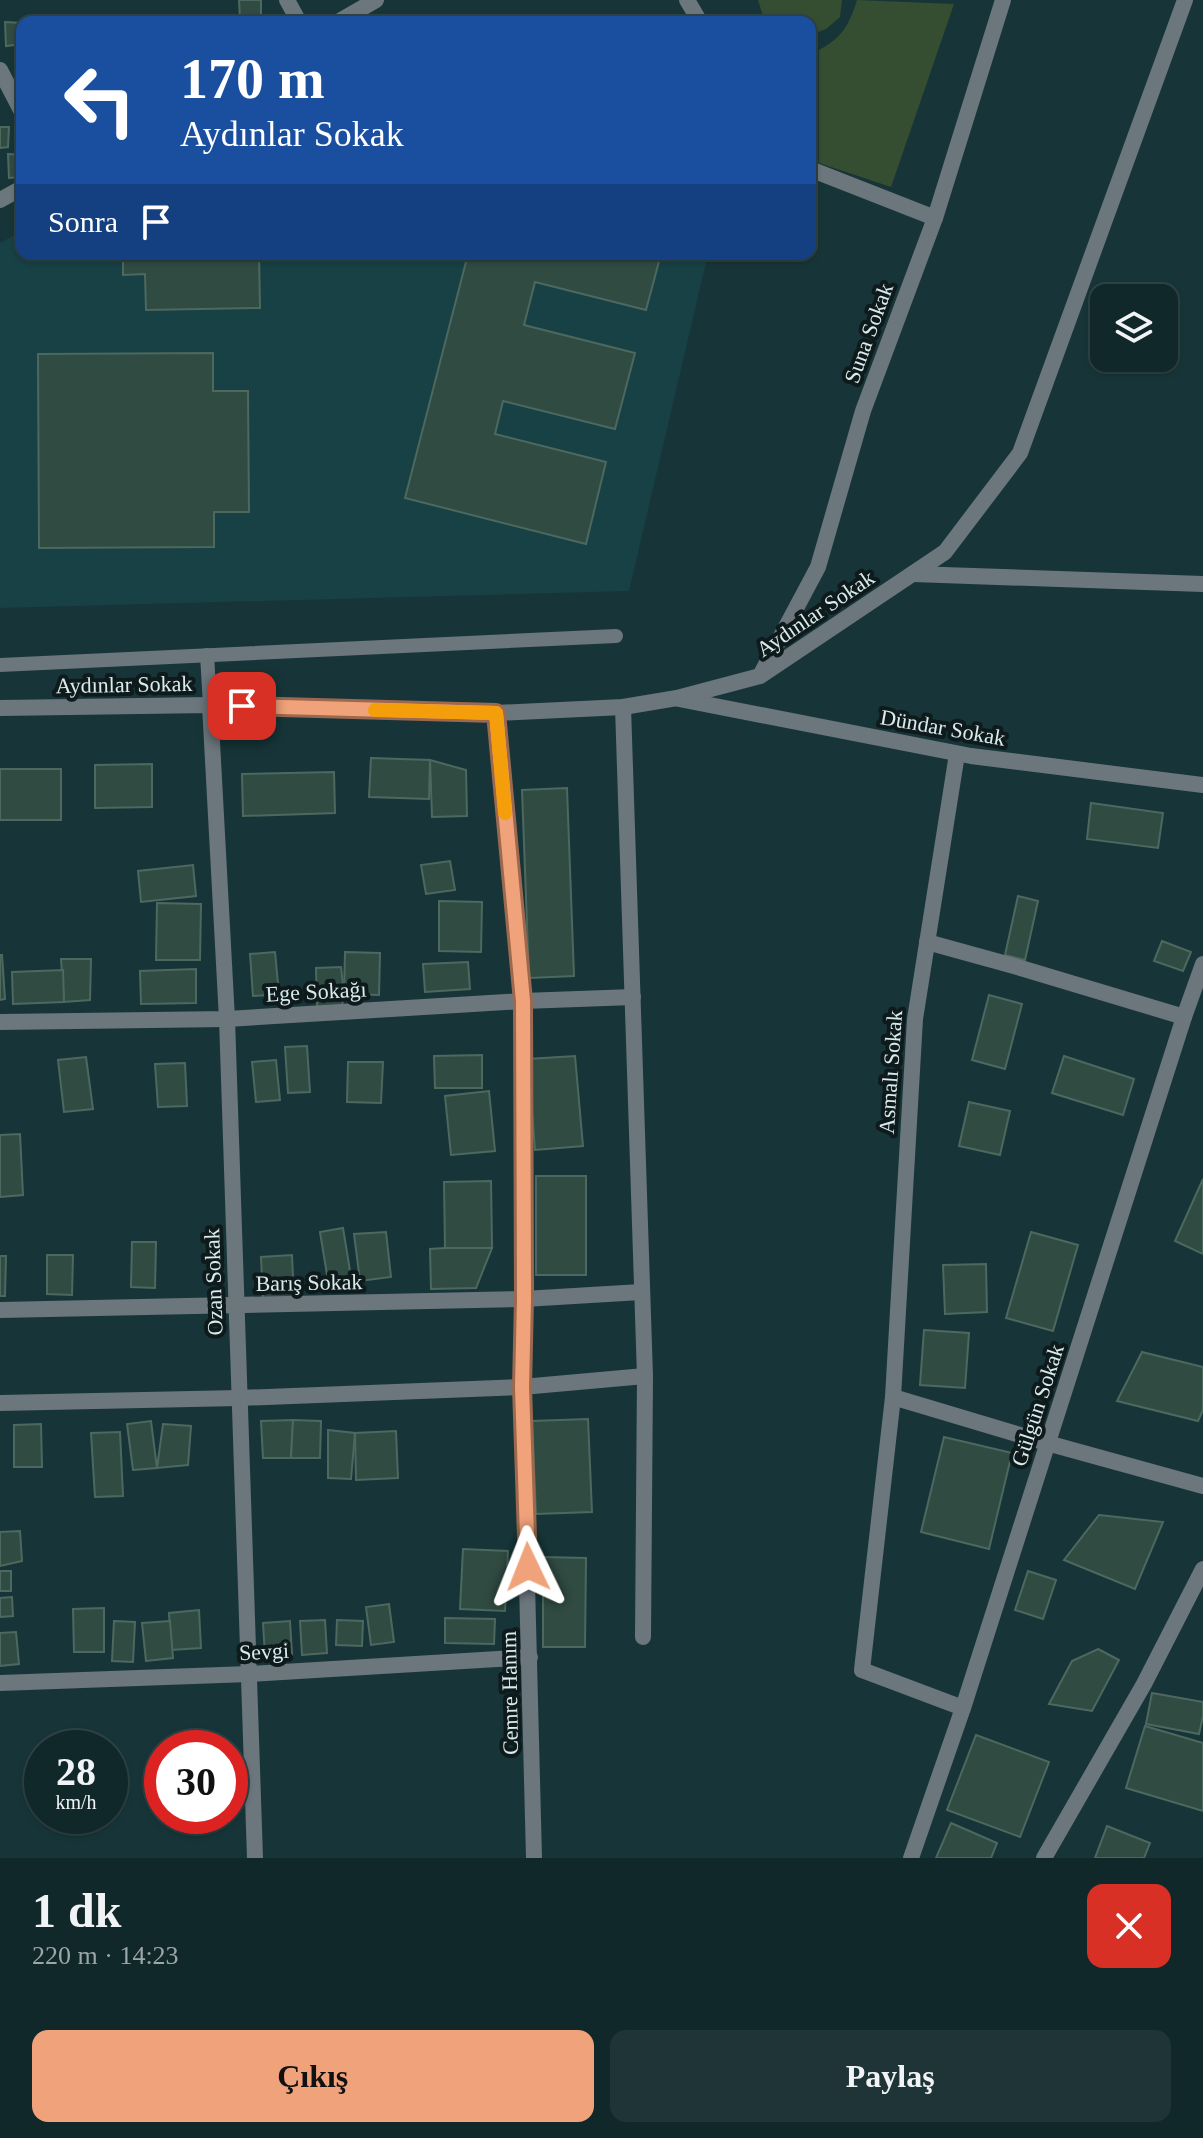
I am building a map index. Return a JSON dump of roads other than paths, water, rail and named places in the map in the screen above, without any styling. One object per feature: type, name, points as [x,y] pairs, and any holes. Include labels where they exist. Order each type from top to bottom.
[{"type":"street","points":[[356,5],[376,0]]},
{"type":"street","name":"Suna Sokak","points":[[760,676],[818,567],[863,411],[935,218],[1003,0]]},
{"type":"street","name":"Aydınlar Sokak","points":[[0,708],[210,705],[496,713],[623,707],[677,698],[760,676],[945,552],[1020,453],[1185,0]]},
{"type":"street","points":[[0,70],[16,101]]},
{"type":"street","points":[[816,171],[935,218]]},
{"type":"street","points":[[913,574],[1203,584]]},
{"type":"street","name":"Dündar Sokak","points":[[677,698],[957,754],[1203,785]]},
{"type":"street","name":"Ozan Sokak","points":[[210,705],[227,1019],[255,1858]]},
{"type":"street","points":[[623,707],[645,1376],[643,1637]]},
{"type":"street","name":"Cemre Hanım","points":[[496,713],[523,1001],[522,1387],[534,1858]]},
{"type":"street","name":"Asmalı Sokak","points":[[957,754],[915,1019],[893,1397],[862,1670],[963,1708]]},
{"type":"street","points":[[927,942],[1184,1017]]},
{"type":"street","name":"Gülgün Sokak","points":[[911,1858],[963,1708],[1203,964]]},
{"type":"street","name":"Ege Sokağı","points":[[0,1022],[227,1019],[633,997]]},
{"type":"street","name":"Barış Sokak","points":[[0,1310],[524,1299],[641,1292]]},
{"type":"street","points":[[0,1403],[522,1387],[645,1376]]},
{"type":"street","points":[[893,1397],[1203,1486]]},
{"type":"street","points":[[1044,1858],[1144,1684],[1203,1569]]},
{"type":"street","name":"Sevgi","points":[[0,1683],[249,1674],[530,1657]]},
{"type":"lane","points":[[0,665],[616,636]]},
{"type":"lane","points":[[207,655],[210,705]]}]
